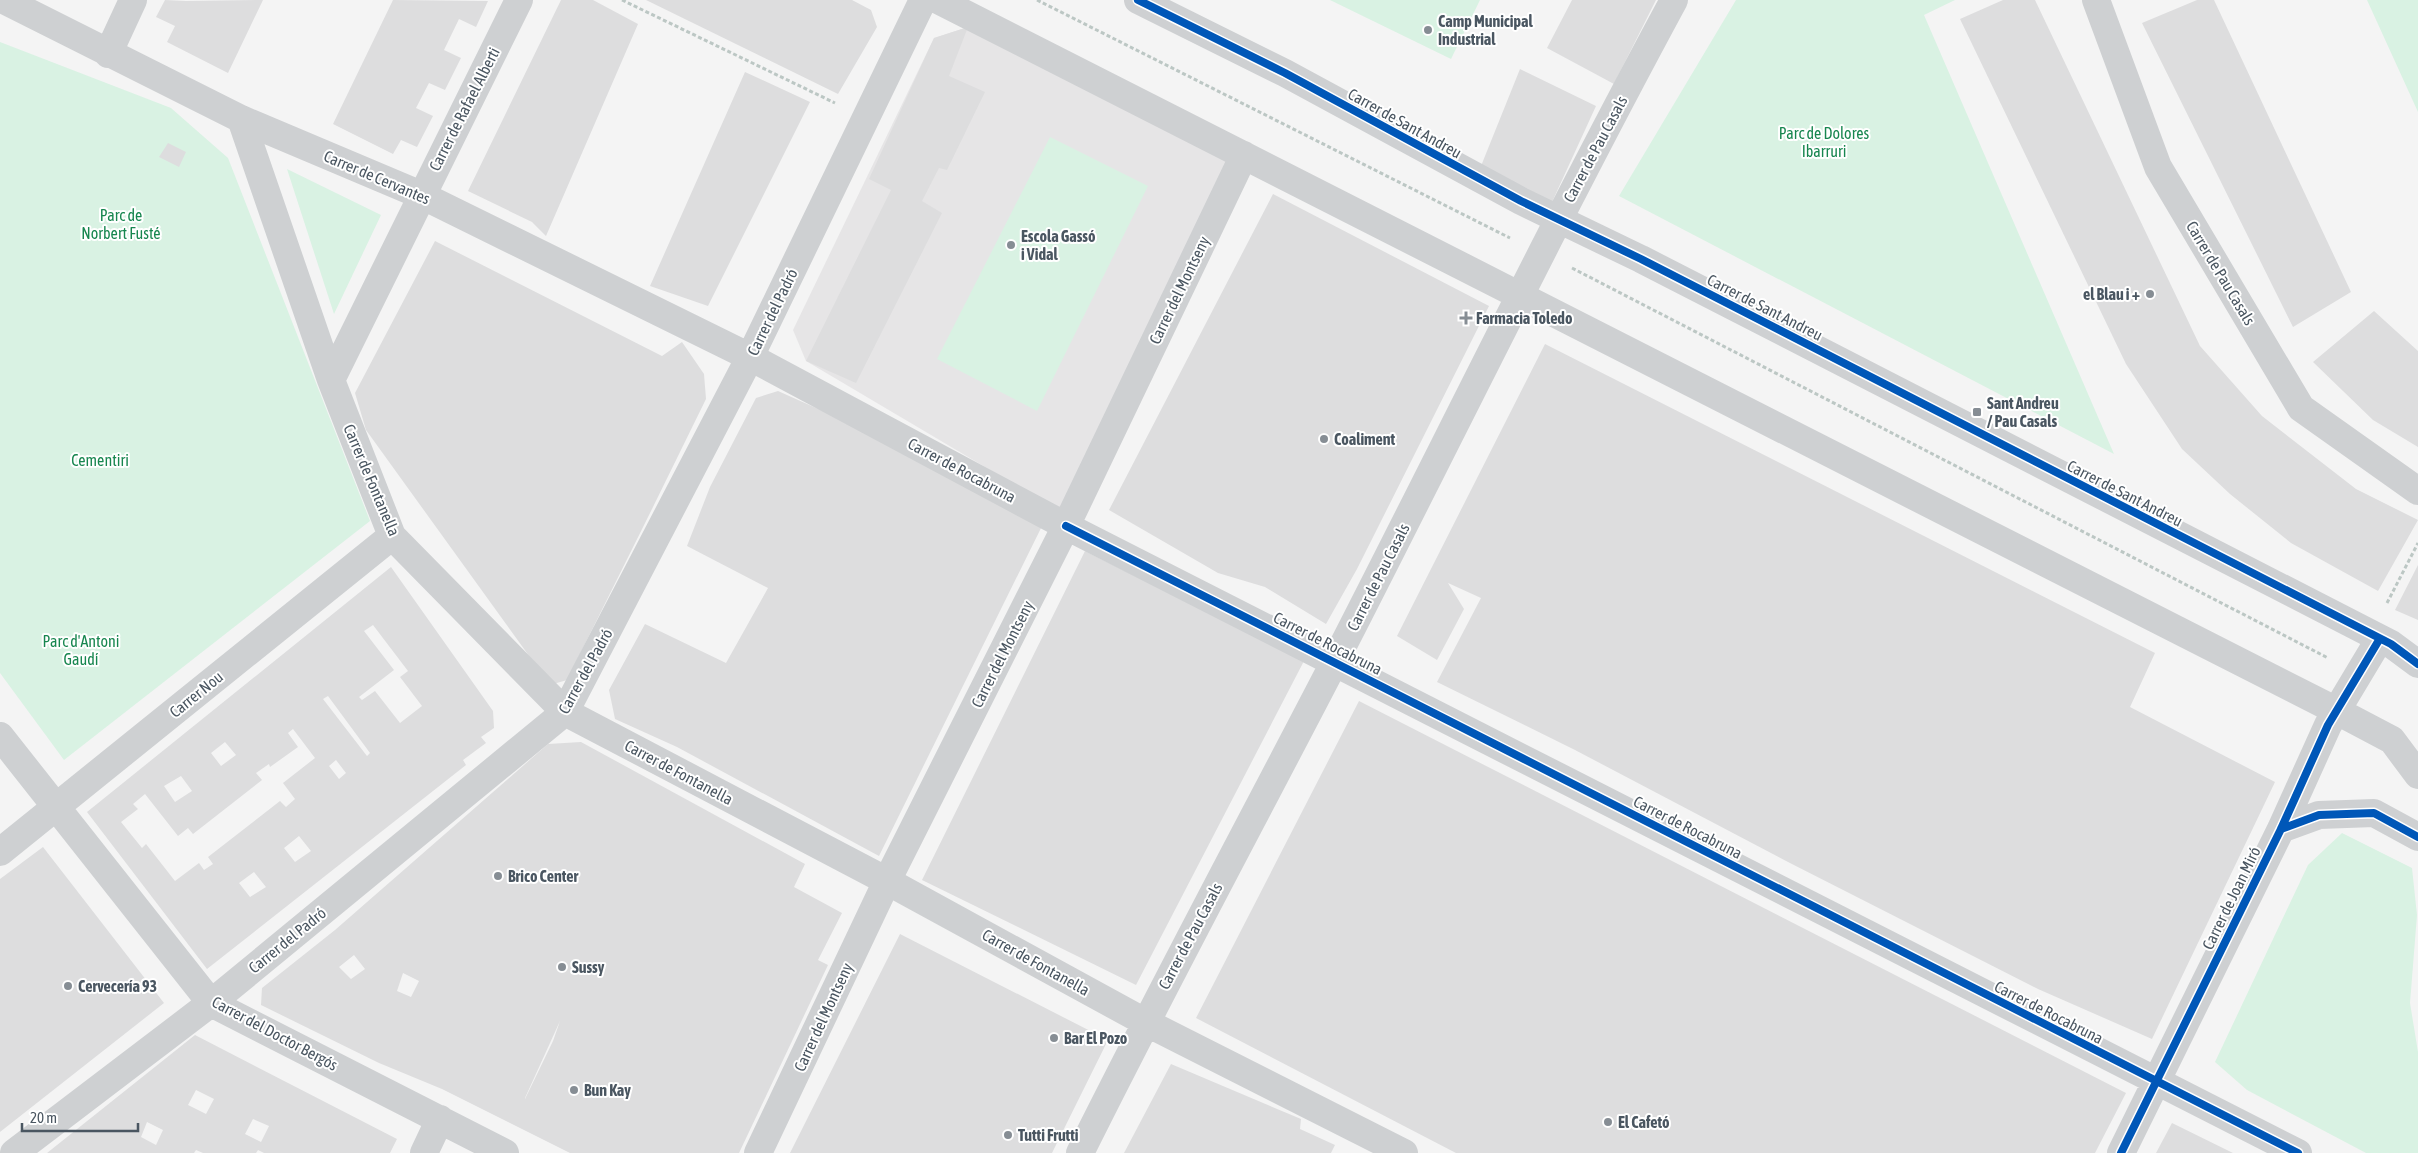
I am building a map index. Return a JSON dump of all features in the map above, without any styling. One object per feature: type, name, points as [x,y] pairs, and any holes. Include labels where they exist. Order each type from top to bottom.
[{"type":"street","name":"Carrer de Cervantes","points":[[4,0],[108,54],[241,118],[421,195],[750,357]]},
{"type":"street","points":[[108,54],[133,0]]},
{"type":"street","name":"Carrer de Rafael Alberti","points":[[331,380],[518,0]]},
{"type":"street","name":"Carrer del Padró","points":[[14,1153],[211,1003],[565,712],[750,357],[923,0]]},
{"type":"street","points":[[938,0],[2392,740],[2418,775]]},
{"type":"street","name":"Carrer de Sant Andreu","points":[[1138,0],[1285,73],[1521,201],[1641,259],[2374,649],[2391,644],[2418,664]]},
{"type":"street","name":"Carrer de Pau Casals","points":[[1080,1153],[1145,1022],[1334,662],[1542,254],[1558,219],[1674,0]]},
{"type":"street","name":"Carrer de Pau Casals","points":[[2096,0],[2158,167],[2301,408],[2418,491]]},
{"type":"street","name":"Carrer de Fontanella","points":[[241,118],[331,380],[392,536],[565,712],[888,881],[1145,1022],[1404,1153]]},
{"type":"street","name":"Carrer del Montseny","points":[[758,1153],[888,881],[1066,526],[1244,155]]},
{"type":"street","name":"Carrer de Rocabruna","points":[[750,357],[1066,526],[2298,1153]]},
{"type":"street","name":"Carrer Nou","points":[[0,852],[392,536]]},
{"type":"street","name":"Carrer de Joan Miró","points":[[2121,1153],[2158,1083],[2336,711],[2374,649]]},
{"type":"street","name":"Carrer del Doctor Bergós","points":[[0,736],[211,1003],[505,1153]]},
{"type":"street","points":[[2281,829],[2319,814],[2374,813],[2418,837]]},
{"type":"street","points":[[424,1153],[440,1119]]},
{"type":"path","points":[[622,0],[866,118]]},
{"type":"path","points":[[1037,0],[1542,254],[2336,662]]},
{"type":"path","points":[[2374,649],[2387,604],[2418,543]]},
{"type":"shaded area","name":"Escola Gassó i Vidal","points":[[968,27],[1229,160],[1061,512],[806,361],[793,330],[934,38]]},
{"type":"green space","name":"Camp Municipal Industrial","points":[[1330,0],[1480,0],[1451,59]]},
{"type":"green space","name":"Parc de Dolores Ibarruri","points":[[1736,0],[1955,0],[1924,15],[2114,454],[1619,196]]},
{"type":"green space","points":[[2367,0],[2418,0],[2418,112]]},
{"type":"green space","points":[[0,42],[171,108],[228,158],[370,521],[64,760],[0,673]]},
{"type":"green space","points":[[1050,137],[1148,186],[1037,411],[937,359]]},
{"type":"green space","points":[[287,169],[381,215],[334,314]]},
{"type":"green space","points":[[2342,833],[2412,868],[2417,915],[2410,1003],[2418,1052],[2418,1153],[2366,1153],[2247,1090],[2215,1062],[2308,865]]},
{"type":"building","points":[[165,0],[263,0],[228,73],[167,42],[175,26],[156,17]]},
{"type":"building","points":[[393,0],[488,1],[476,27],[459,19],[444,50],[461,58],[445,90],[429,83],[416,108],[433,116],[417,147],[401,140],[393,154],[333,124]]},
{"type":"building","points":[[561,0],[593,0],[638,24],[546,236],[532,222],[468,191]]},
{"type":"building","points":[[646,0],[852,0],[871,10],[877,27],[838,94]]},
{"type":"building","points":[[1572,0],[1656,0],[1614,84],[1547,48]]},
{"type":"building","points":[[2003,0],[2035,0],[2200,346],[2262,416],[2356,489],[2418,520],[2378,591],[2291,543],[2230,494],[2182,449],[2126,364],[1960,19]]},
{"type":"building","points":[[2197,0],[2214,0],[2351,292],[2293,327],[2142,23]]},
{"type":"building","points":[[968,27],[949,76],[985,92],[947,170],[939,168],[922,201],[942,213],[856,383],[806,361],[891,190],[869,179],[934,38]]},
{"type":"building","points":[[1520,69],[1596,106],[1552,202],[1481,166]]},
{"type":"building","points":[[745,72],[810,102],[708,306],[650,286]]},
{"type":"building","points":[[168,143],[186,152],[179,167],[159,157]]},
{"type":"building","points":[[1273,194],[1489,306],[1357,569],[1326,624],[1265,587],[1218,573],[1109,510]]},
{"type":"building","points":[[435,241],[662,356],[682,342],[704,374],[706,399],[652,509],[567,680],[550,685],[366,430],[355,393]]},
{"type":"building","points":[[2374,311],[2418,351],[2418,447],[2373,420],[2313,362]]},
{"type":"building","points":[[1545,344],[2155,653],[2130,707],[2275,782],[2152,1039],[2038,989],[1788,862],[1575,750],[1437,682],[1481,598],[1448,583],[1464,609],[1437,660],[1397,636]]},
{"type":"building","points":[[778,391],[834,416],[1043,524],[879,856],[677,747],[615,719],[609,690],[645,624],[726,663],[768,588],[687,546],[710,487],[756,398]]},
{"type":"building","points":[[1085,551],[1304,661],[1136,985],[922,880]]},
{"type":"building","points":[[2418,565],[2418,620],[2395,610]]},
{"type":"building","points":[[391,567],[493,711],[494,728],[481,737],[486,743],[463,760],[466,765],[207,969],[87,812]],"holes":[[[373,625],[408,671],[400,677],[422,706],[400,723],[375,691],[362,700],[359,697],[394,670],[364,631]],[[328,696],[370,753],[367,756],[323,699]],[[293,729],[315,758],[283,783],[295,799],[286,807],[280,801],[208,857],[213,864],[204,870],[199,863],[175,881],[146,844],[142,848],[121,822],[138,809],[133,804],[145,794],[178,836],[188,828],[193,834],[262,780],[256,773],[269,764],[270,767],[298,747],[288,733]],[[225,742],[236,755],[221,766],[211,753]],[[336,760],[346,773],[339,779],[329,766]],[[181,776],[192,791],[175,802],[164,786]],[[299,836],[311,851],[295,862],[284,848]],[[254,872],[266,887],[250,897],[239,883]]]},
{"type":"building","points":[[1359,701],[2126,1093],[2095,1153],[1456,1153],[1196,1018]]},
{"type":"building","points":[[581,742],[805,864],[794,887],[842,913],[818,960],[828,965],[739,1153],[570,1153],[442,1089],[379,1063],[261,1005],[262,988],[335,930],[548,744]],"holes":[[[354,955],[365,969],[351,979],[339,967]],[[403,973],[419,981],[411,997],[397,991]],[[560,1021],[553,1041],[525,1098]]]},
{"type":"building","points":[[43,847],[164,1003],[0,1132],[0,879]]},
{"type":"building","points":[[900,934],[1108,1040],[1052,1153],[790,1153]]},
{"type":"building","points":[[195,1035],[397,1139],[390,1153],[264,1153],[258,1150],[256,1153],[203,1153],[196,1150],[194,1153],[47,1153]],"holes":[[[196,1090],[214,1099],[206,1114],[188,1105]],[[253,1119],[269,1126],[261,1142],[245,1134]],[[147,1122],[163,1130],[156,1145],[141,1137]]]},
{"type":"building","points":[[1171,1064],[1301,1119],[1300,1129],[1335,1145],[1331,1153],[1124,1153]]},
{"type":"building","points":[[2172,1123],[2233,1153],[2156,1153]]},
{"type":"cycle path","points":[[1138,0],[1285,73],[1521,201],[1641,259],[2391,644],[2418,664]]},
{"type":"cycle path","points":[[1066,526],[2298,1153]]},
{"type":"cycle path","points":[[2121,1153],[2281,829],[2328,725],[2379,640]]},
{"type":"cycle path","points":[[2281,829],[2319,815],[2374,813],[2418,837]]},
{"type":"place","name":"Camp Municipal Industrial","points":[[1428,30]]},
{"type":"place","name":"Escola Gassó i Vidal","points":[[1011,245]]},
{"type":"place","name":"el Blau i +","points":[[2150,294]]},
{"type":"place","name":"Farmacia Toledo","points":[[1466,318]]},
{"type":"place","name":"Sant Andreu / Pau Casals","points":[[1977,412]]},
{"type":"place","name":"Coaliment","points":[[1324,439]]},
{"type":"place","name":"Brico Center","points":[[498,876]]},
{"type":"place","name":"Sussy","points":[[562,967]]},
{"type":"place","name":"Cervecería 93","points":[[68,986]]},
{"type":"place","name":"Bar El Pozo","points":[[1054,1038]]},
{"type":"place","name":"Bun Kay","points":[[574,1090]]},
{"type":"place","name":"El Cafetó","points":[[1608,1122]]},
{"type":"place","name":"Tutti Frutti","points":[[1008,1135]]},
{"type":"park label","name":"Parc de Norbert Fusté","points":[[121,224]]},
{"type":"park label","name":"Cementiri","points":[[100,460]]},
{"type":"park label","name":"Parc d'Antoni Gaudí","points":[[81,650]]}]
